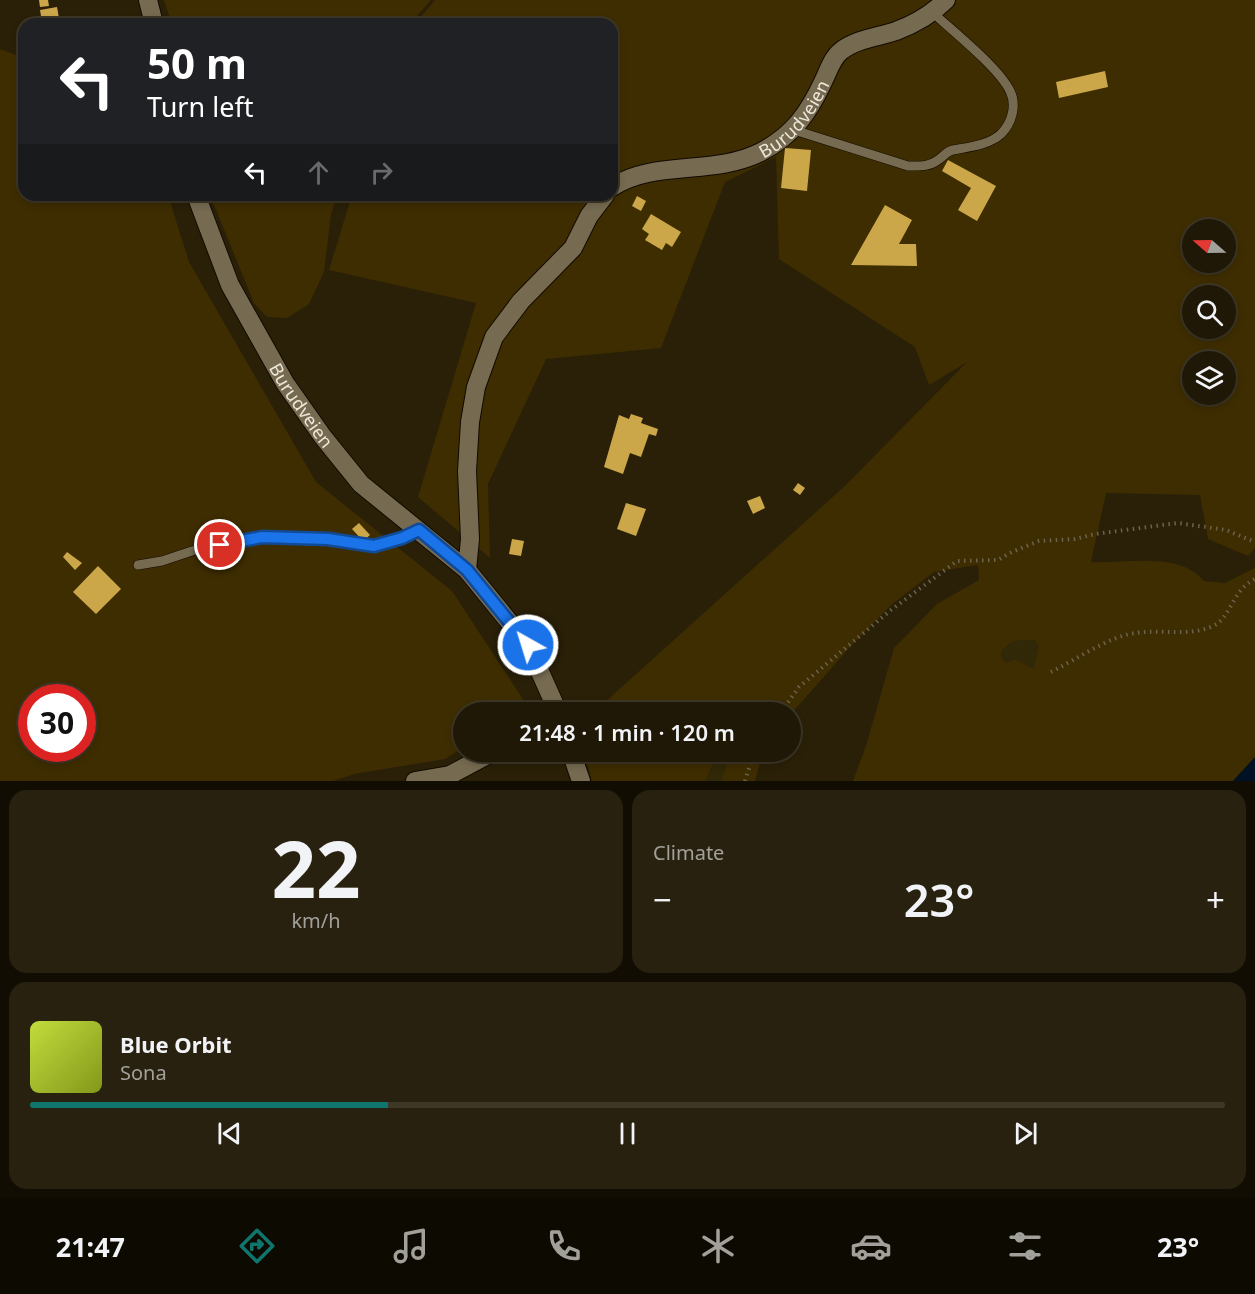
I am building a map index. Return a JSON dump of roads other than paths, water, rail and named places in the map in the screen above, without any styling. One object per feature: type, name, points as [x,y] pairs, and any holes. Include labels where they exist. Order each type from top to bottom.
[{"type":"street","points":[[148,0],[152,18]]},
{"type":"street","name":"Burudveien","points":[[618,184],[648,172],[734,161],[760,152],[794,130],[815,99],[838,53],[851,44],[897,30],[939,6]]},
{"type":"street","name":"Burudveien","points":[[198,201],[230,285],[285,383],[322,437],[361,484],[467,570],[528,645],[554,702]]},
{"type":"street","points":[[467,570],[470,539],[467,471],[470,422],[476,387],[490,347],[494,337],[521,301],[573,248],[589,216],[600,201]]},
{"type":"street","points":[[416,781],[451,778],[477,762]]},
{"type":"street","points":[[574,762],[581,781]]},
{"type":"lane","points":[[794,130],[908,166],[924,166],[937,161],[949,151],[978,145],[1000,134],[1012,118],[1010,92],[992,67],[939,6]]},
{"type":"lane","points":[[138,565],[162,561],[198,549],[262,537],[328,539],[374,546],[402,538],[419,530]]},
{"type":"water","points":[[1255,757],[1255,781],[1233,781]]}]
